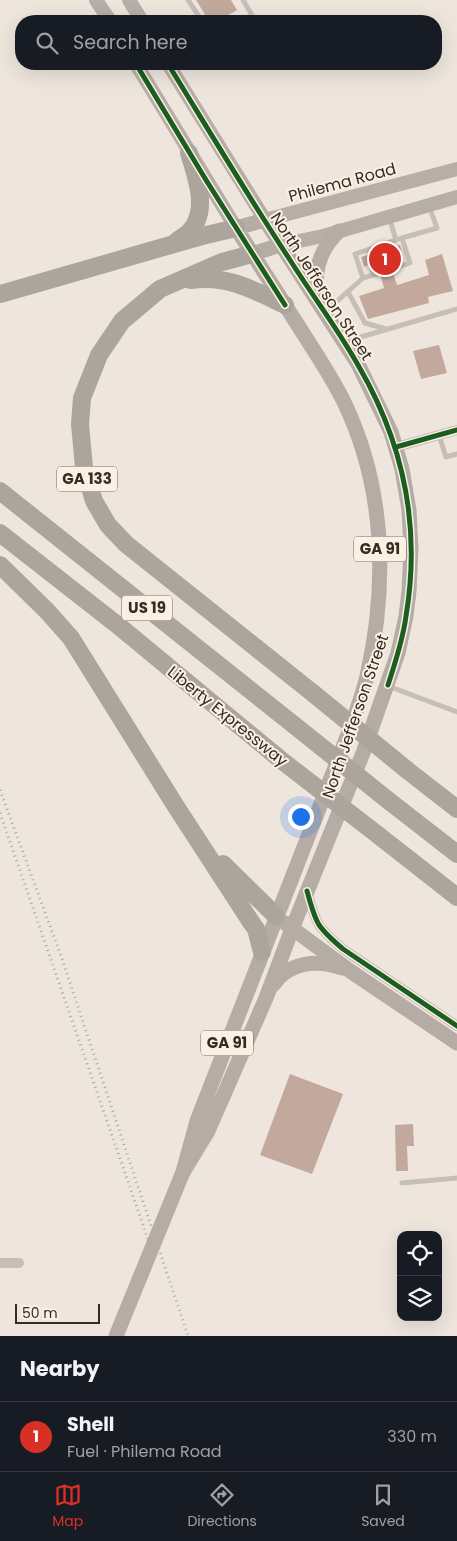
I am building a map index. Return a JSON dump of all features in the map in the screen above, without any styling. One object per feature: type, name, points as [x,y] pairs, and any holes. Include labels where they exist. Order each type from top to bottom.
[{"type":"highway","points":[[172,245],[190,232],[199,212],[201,194],[189,153]]},
{"type":"highway","points":[[0,294],[236,228]]},
{"type":"highway","name":"GA 133","points":[[252,254],[222,262],[160,289],[122,321],[99,355],[82,398],[80,424],[84,468],[94,501],[108,525],[126,544],[457,809]]},
{"type":"highway","points":[[174,283],[204,278],[221,280],[254,290],[285,305]]},
{"type":"highway","name":"Liberty Expressway","points":[[0,491],[457,854]]},
{"type":"highway","name":"Liberty Expressway","points":[[0,533],[120,627],[281,760],[457,897]]},
{"type":"highway","points":[[0,565],[47,611],[71,638],[175,805],[256,929],[262,952]]},
{"type":"highway","points":[[202,845],[276,916]]},
{"type":"main road","points":[[96,0],[106,15]]},
{"type":"main road","points":[[129,0],[138,15]]},
{"type":"main road","points":[[140,70],[236,228]]},
{"type":"main road","name":"North Jefferson Street","points":[[116,1336],[184,1172],[208,1131],[266,998],[363,753],[398,653],[406,616],[412,549],[406,491],[396,447],[378,402],[358,364],[280,245],[172,70]]},
{"type":"main road","name":"Philema Road","points":[[236,228],[457,169]]},
{"type":"main road","points":[[280,245],[339,231],[457,197]]},
{"type":"main road","name":"GA 91","points":[[236,228],[285,305]]},
{"type":"main road","points":[[323,310],[317,291],[318,266],[325,247],[339,231]]},
{"type":"main road","name":"GA 133","points":[[252,254],[280,245]]},
{"type":"main road","name":"North Jefferson Street","points":[[184,1172],[197,1121],[354,719],[367,678],[376,624],[380,546],[375,502],[366,458],[359,437],[334,383],[285,305]]},
{"type":"main road","points":[[276,916],[350,971],[457,1042]]},
{"type":"main road","points":[[266,998],[274,983],[280,977],[299,966],[322,963],[350,971]]},
{"type":"street","points":[[396,447],[457,430]]},
{"type":"street","points":[[307,891],[314,918],[326,935],[457,1026]]},
{"type":"street","points":[[0,1263],[19,1263]]},
{"type":"lane","points":[[188,0],[198,15]]},
{"type":"lane","points":[[243,0],[252,15]]},
{"type":"lane","points":[[363,278],[355,254],[368,252],[402,238],[437,228],[429,205]]},
{"type":"lane","points":[[388,217],[393,243]]},
{"type":"lane","points":[[395,259],[395,268],[410,263],[402,238]]},
{"type":"lane","points":[[323,310],[348,292],[363,278],[377,274],[371,265]]},
{"type":"lane","points":[[348,292],[365,323],[388,329]]},
{"type":"lane","points":[[344,342],[457,310]]},
{"type":"lane","points":[[438,435],[446,457],[457,454]]},
{"type":"lane","points":[[388,685],[457,712]]},
{"type":"lane","points":[[402,1183],[457,1178]]},
{"type":"building","points":[[196,0],[231,0],[237,10],[228,15],[205,15]]},
{"type":"building","points":[[400,245],[403,257],[395,259],[388,269],[390,273],[393,273],[397,285],[429,275],[425,260],[442,254],[453,291],[428,297],[429,303],[368,319],[359,296],[384,288],[381,277],[384,272],[376,267],[372,261],[368,262],[367,266],[364,267],[361,257]]},
{"type":"building","points":[[439,345],[447,373],[421,379],[413,351]]},
{"type":"building","points":[[290,1074],[343,1094],[312,1174],[260,1155]]},
{"type":"building","points":[[413,1124],[414,1146],[407,1146],[408,1171],[396,1171],[395,1125]]},
{"type":"railway","points":[[0,790],[60,953],[188,1336]]},
{"type":"railway","points":[[0,813],[150,1245]]},
{"type":"cycle path","points":[[140,70],[285,305]]},
{"type":"cycle path","points":[[172,70],[259,212],[350,352],[374,394],[387,424],[404,486],[411,550],[410,583],[405,625],[388,685]]},
{"type":"cycle path","points":[[396,447],[457,430]]},
{"type":"cycle path","points":[[307,891],[315,918],[334,942],[457,1026]]},
{"type":"place","name":"Shell","points":[[385,259]]}]
